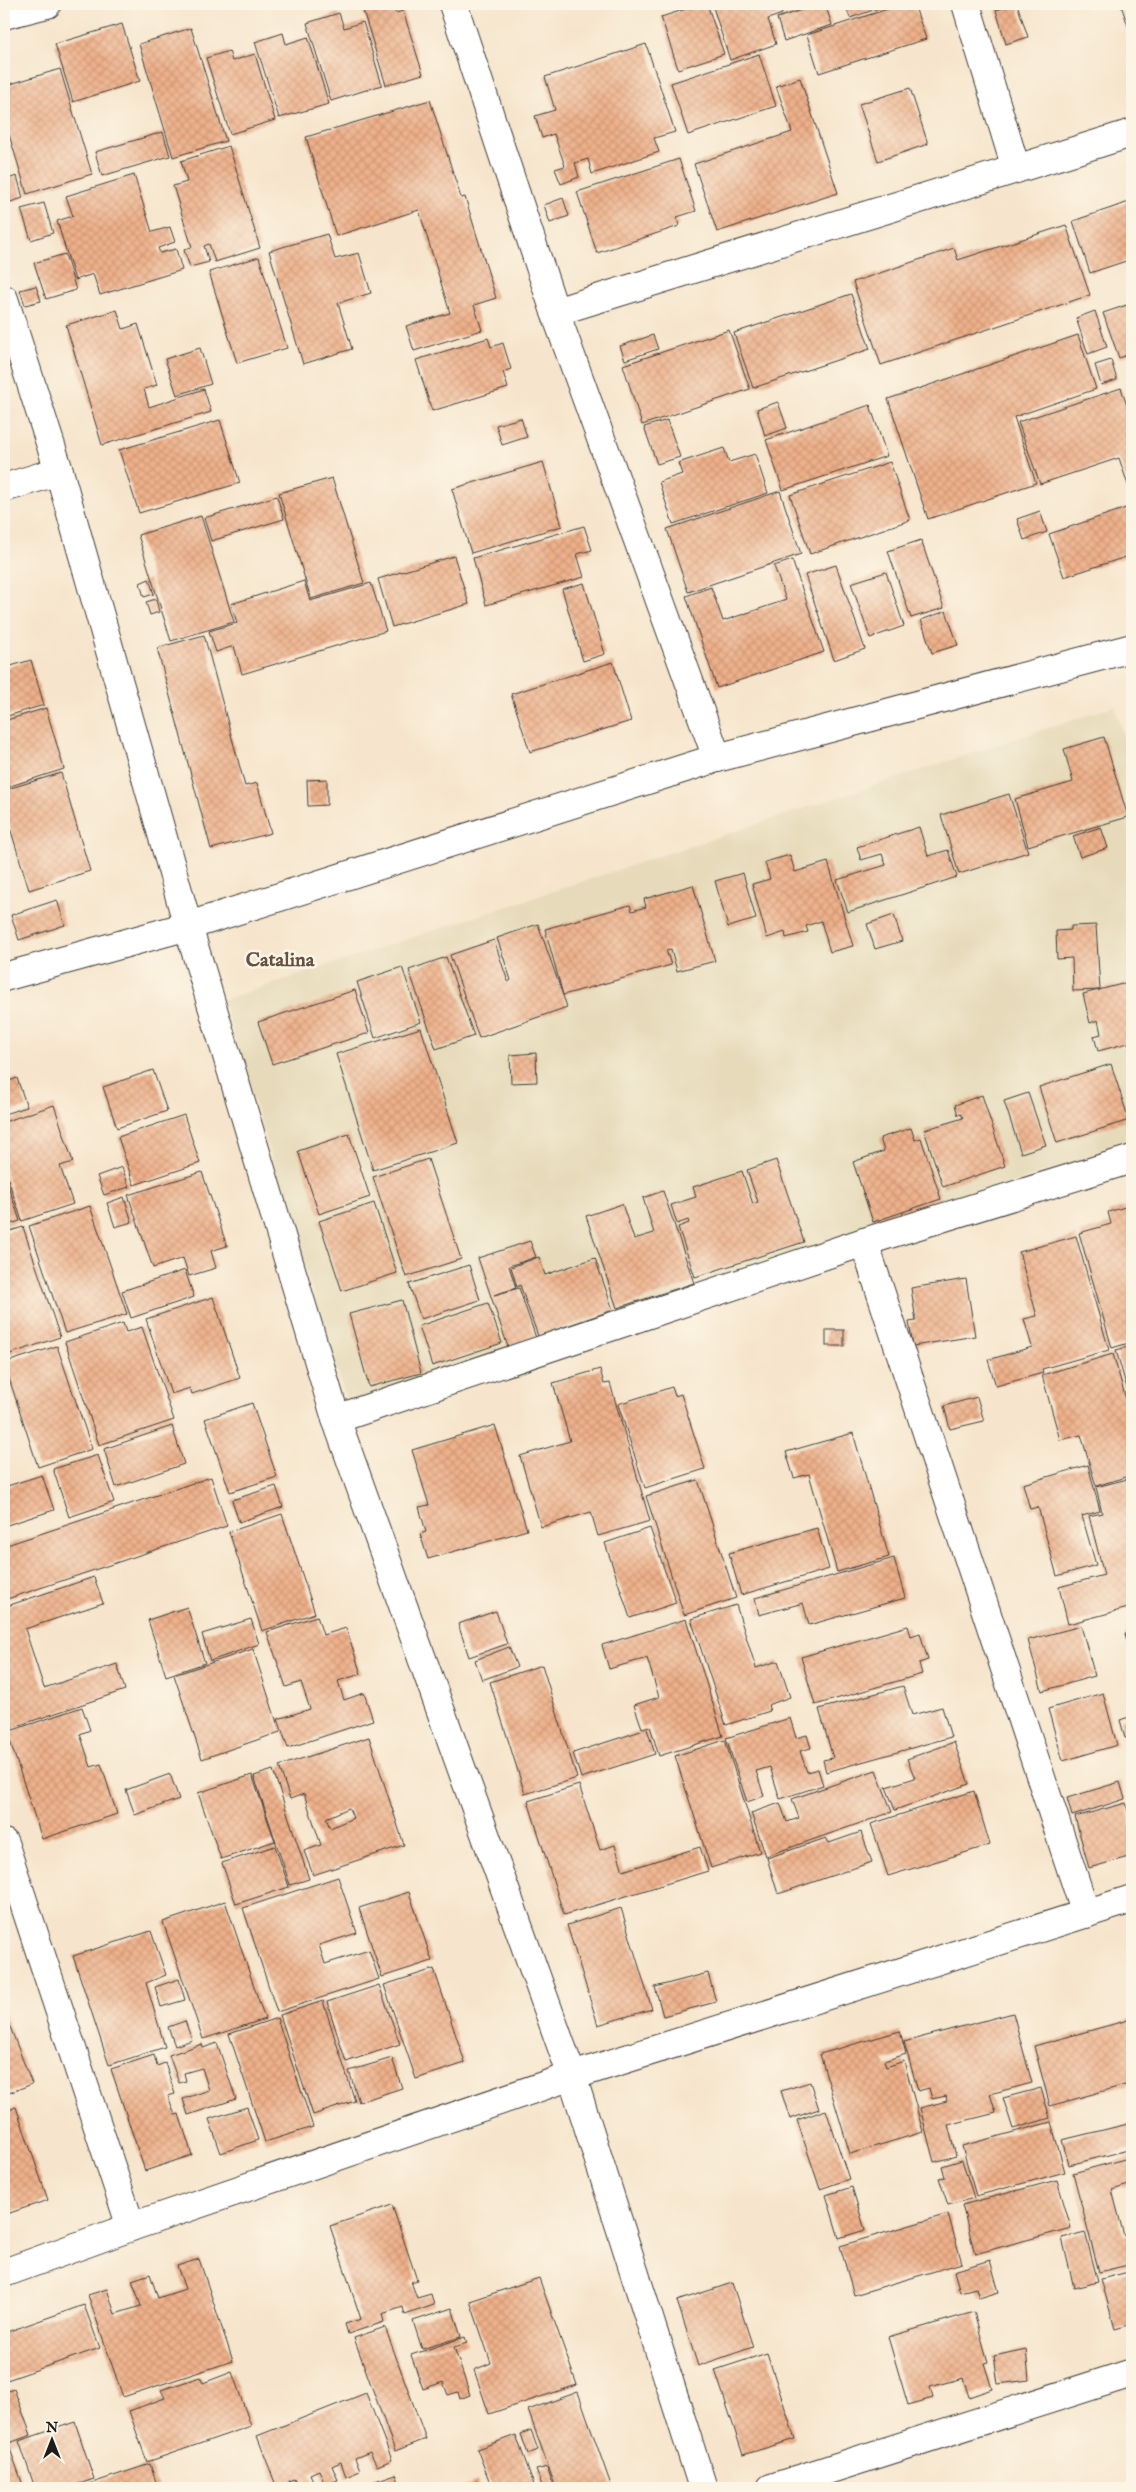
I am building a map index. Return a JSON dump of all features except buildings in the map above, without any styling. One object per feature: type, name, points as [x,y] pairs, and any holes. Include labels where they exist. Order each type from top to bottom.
[{"type":"street","points":[[4,15],[48,4]]},
{"type":"street","points":[[453,4],[556,312],[717,758]]},
{"type":"street","points":[[966,4],[1016,169]]},
{"type":"street","points":[[556,312],[1132,133]]},
{"type":"street","points":[[4,299],[59,471],[188,926],[336,1419],[572,2076],[703,2488]]},
{"type":"street","points":[[4,488],[59,471]]},
{"type":"street","points":[[4,977],[188,926],[717,758],[1132,648]]},
{"type":"street","points":[[336,1419],[864,1242],[1132,1159]]},
{"type":"street","points":[[864,1242],[1086,1914]]},
{"type":"street","points":[[4,1843],[130,2227]]},
{"type":"street","points":[[4,2273],[130,2227],[572,2076],[1132,1899]]},
{"type":"street","points":[[771,2488],[1132,2373]]},
{"type":"shaded area","points":[[1115,706],[1132,764],[1132,1143],[349,1408],[223,1000]]},
{"type":"district","name":"Catalina","points":[[280,959]]}]
